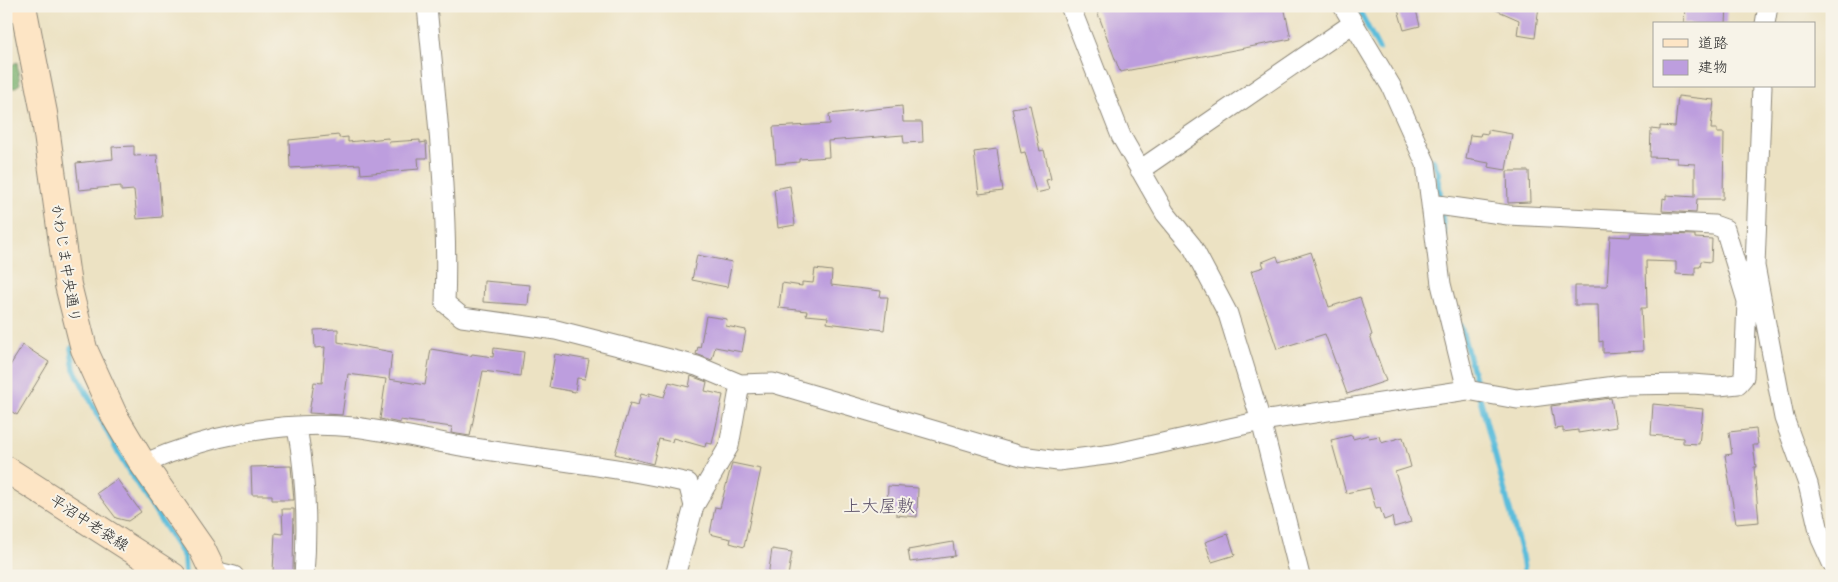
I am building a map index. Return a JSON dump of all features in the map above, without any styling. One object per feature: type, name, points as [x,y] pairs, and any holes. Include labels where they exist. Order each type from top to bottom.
[{"type":"street","name":"かわじま中央通り","points":[[23,6],[44,113],[68,285],[75,321],[96,378],[143,464],[221,574]]},
{"type":"street","points":[[427,6],[442,167],[446,265],[445,303],[462,318],[556,330],[697,366],[740,384],[773,383],[1021,456],[1058,461],[1113,454],[1261,421],[1467,390],[1517,399],[1623,385],[1692,384],[1719,386],[1738,384],[1744,378],[1754,302],[1762,88]]},
{"type":"street","points":[[1070,6],[1121,136],[1165,213],[1192,246],[1228,314],[1261,421],[1300,576]]},
{"type":"street","points":[[1343,6],[1352,24],[1391,86],[1426,164],[1441,284],[1467,390]]},
{"type":"street","points":[[1765,22],[1768,6]]},
{"type":"street","points":[[1140,170],[1352,24]]},
{"type":"street","points":[[1431,204],[1508,215],[1714,225],[1725,229],[1754,302],[1784,418],[1808,484],[1820,539],[1832,563]]},
{"type":"street","points":[[676,576],[694,506],[729,446],[740,384]]},
{"type":"street","points":[[143,464],[218,438],[297,427],[353,427],[475,448],[637,471],[688,483],[694,506]]},
{"type":"street","points":[[297,427],[304,468],[308,526],[304,576]]},
{"type":"street","name":"平沼中老袋線","points":[[6,469],[173,576]]},
{"type":"green space","points":[[17,62],[20,84],[14,88],[6,88],[6,68]]},
{"type":"building","points":[[1095,6],[1284,6],[1291,39],[1120,72]]},
{"type":"building","points":[[1397,6],[1415,6],[1420,26],[1404,30]]},
{"type":"building","points":[[1487,6],[1539,6],[1535,38],[1517,35],[1519,20]]},
{"type":"building","points":[[1685,6],[1727,6],[1726,22],[1684,22]]},
{"type":"building","points":[[1678,96],[1714,100],[1711,129],[1717,129],[1717,133],[1724,133],[1723,199],[1697,199],[1696,213],[1662,211],[1663,198],[1666,199],[1666,195],[1695,197],[1695,164],[1677,163],[1677,158],[1650,157],[1651,129],[1660,130],[1660,126],[1675,127]]},
{"type":"building","points":[[1030,105],[1040,151],[1044,150],[1051,179],[1046,180],[1049,190],[1036,193],[1025,152],[1021,153],[1012,108]]},
{"type":"building","points":[[902,106],[903,122],[922,122],[923,142],[904,143],[903,135],[828,141],[829,157],[799,159],[799,162],[776,164],[773,127],[830,124],[829,114]]},
{"type":"building","points":[[1488,130],[1512,134],[1506,170],[1488,167],[1489,163],[1466,159],[1470,135],[1480,136],[1481,133],[1488,134]]},
{"type":"building","points":[[339,135],[339,138],[348,137],[348,142],[388,138],[389,142],[420,140],[420,143],[426,142],[427,158],[418,158],[419,169],[361,174],[360,164],[290,168],[289,140]]},
{"type":"building","points":[[134,146],[134,156],[157,155],[162,217],[137,219],[134,190],[121,191],[121,186],[79,190],[76,163],[113,159],[112,147]]},
{"type":"building","points":[[997,149],[1003,191],[979,194],[974,152]]},
{"type":"building","points":[[1507,171],[1529,171],[1530,202],[1508,203]]},
{"type":"building","points":[[790,186],[795,225],[778,228],[774,189]]},
{"type":"building","points":[[1631,233],[1695,235],[1695,238],[1712,239],[1711,262],[1701,261],[1700,267],[1695,267],[1695,275],[1676,274],[1676,262],[1646,261],[1647,308],[1641,308],[1643,351],[1603,353],[1603,341],[1599,342],[1598,305],[1575,305],[1575,286],[1607,286],[1610,236],[1630,237]]},
{"type":"building","points":[[1311,252],[1329,307],[1360,297],[1372,335],[1370,336],[1386,381],[1347,394],[1325,334],[1277,349],[1251,271],[1264,267],[1262,262],[1277,256],[1279,262]]},
{"type":"building","points":[[697,255],[732,262],[727,287],[692,280]]},
{"type":"building","points":[[815,269],[832,271],[831,285],[881,291],[880,297],[888,297],[884,330],[827,323],[828,317],[806,315],[807,311],[779,308],[782,283],[802,286],[802,282],[813,283]]},
{"type":"building","points":[[484,281],[530,285],[528,305],[483,302]]},
{"type":"building","points":[[706,316],[727,319],[726,326],[746,330],[742,352],[715,347],[712,360],[696,354],[698,347],[700,348]]},
{"type":"building","points":[[338,329],[338,342],[392,352],[389,379],[425,385],[431,349],[471,356],[472,354],[493,357],[494,348],[524,352],[521,376],[483,371],[470,436],[451,433],[452,427],[400,420],[400,423],[380,419],[386,379],[348,374],[342,415],[309,413],[314,382],[322,383],[325,347],[315,348],[314,330]]},
{"type":"building","points":[[23,345],[49,362],[17,415],[6,408],[6,372]]},
{"type":"building","points":[[555,354],[589,360],[585,379],[577,378],[575,392],[549,387]]},
{"type":"building","points":[[691,376],[707,382],[705,391],[723,395],[712,444],[706,443],[705,447],[673,438],[672,442],[659,439],[653,464],[615,454],[630,403],[638,405],[641,394],[649,396],[649,393],[664,397],[669,382],[689,387]]},
{"type":"building","points":[[1611,398],[1616,427],[1578,433],[1578,430],[1563,432],[1563,428],[1555,429],[1551,406]]},
{"type":"building","points":[[1653,404],[1703,409],[1699,444],[1683,443],[1683,438],[1651,435]]},
{"type":"building","points":[[1756,429],[1758,445],[1753,445],[1759,522],[1736,524],[1725,455],[1732,454],[1729,432]]},
{"type":"building","points":[[1352,435],[1353,439],[1368,435],[1369,438],[1379,436],[1381,443],[1403,437],[1411,467],[1395,472],[1411,522],[1394,527],[1392,517],[1384,520],[1380,508],[1376,509],[1370,488],[1346,493],[1331,440]]},
{"type":"building","points":[[732,463],[761,469],[744,547],[730,543],[731,539],[710,534],[715,507],[720,508]]},
{"type":"building","points":[[291,466],[294,500],[272,500],[272,495],[252,495],[251,467]]},
{"type":"building","points":[[117,479],[141,512],[128,521],[116,518],[97,493]]},
{"type":"building","points":[[888,486],[918,488],[917,517],[896,515],[896,511],[887,510]]},
{"type":"building","points":[[282,509],[294,509],[293,572],[273,571],[275,533],[283,534]]},
{"type":"building","points":[[1228,534],[1235,555],[1212,562],[1205,542]]},
{"type":"building","points":[[953,542],[955,556],[910,562],[908,550]]},
{"type":"building","points":[[772,549],[792,552],[788,576],[768,576]]},
{"type":"waterway","points":[[1357,6],[1379,49]]},
{"type":"waterway","points":[[1433,160],[1438,172],[1444,235]]},
{"type":"waterway","points":[[1461,327],[1522,556],[1525,576]]},
{"type":"waterway","points":[[71,348],[74,369],[123,462],[184,557],[185,576]]},
{"type":"district","name":"上大屋敷","points":[[879,505]]}]
